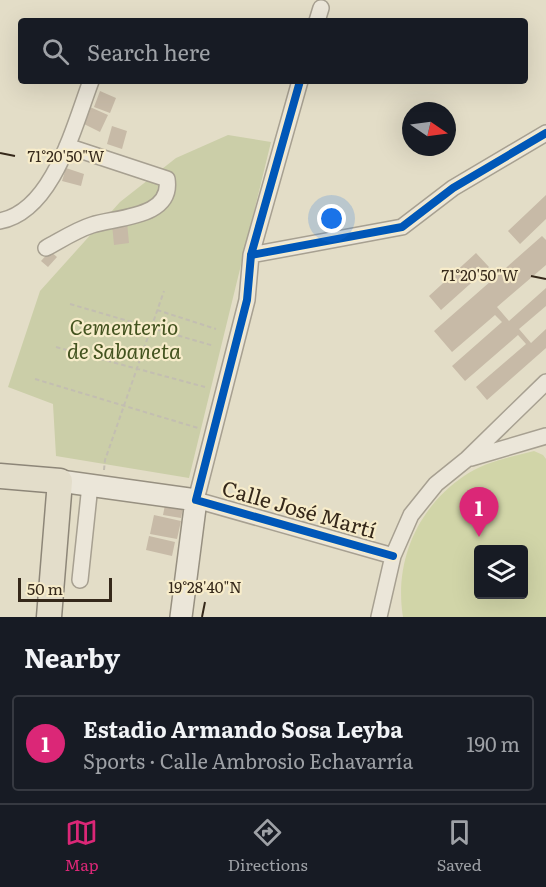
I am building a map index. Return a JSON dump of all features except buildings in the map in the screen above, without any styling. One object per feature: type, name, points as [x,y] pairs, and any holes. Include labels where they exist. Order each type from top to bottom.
[{"type":"main road","name":"Calle José Martí","points":[[0,476],[60,481],[196,500]]},
{"type":"main road","points":[[49,617],[60,481]]},
{"type":"main road","points":[[181,617],[196,500]]},
{"type":"street","points":[[0,221],[16,218],[45,191],[67,146],[90,84]]},
{"type":"street","points":[[196,500],[247,300],[251,255],[299,84]]},
{"type":"street","points":[[251,255],[402,227],[453,188],[546,133]]},
{"type":"street","points":[[46,248],[91,225],[147,213],[159,205],[168,186],[167,179],[67,146]]},
{"type":"street","points":[[379,617],[393,556],[411,515],[436,484],[467,459],[546,382]]},
{"type":"street","points":[[467,459],[546,436]]},
{"type":"street","points":[[80,580],[96,486]]},
{"type":"street","name":"Calle José Martí","points":[[196,500],[393,556]]},
{"type":"path","points":[[96,486],[164,291]]},
{"type":"path","points":[[70,304],[214,346]]},
{"type":"path","points":[[157,310],[216,329]]},
{"type":"path","points":[[56,347],[205,387]]},
{"type":"path","points":[[35,379],[198,429]]},
{"type":"green space","name":"Cementerio de Sabaneta","points":[[228,135],[271,142],[189,478],[56,456],[53,404],[8,387],[40,291],[120,202],[176,158]]},
{"type":"green space","points":[[534,451],[546,459],[546,617],[403,617],[402,576],[412,538],[422,520],[433,504],[464,476],[497,460]]},
{"type":"cycle path","points":[[299,84],[251,255],[247,300],[196,500],[393,556]]},
{"type":"cycle path","points":[[251,255],[402,227],[453,188],[546,133]]},
{"type":"place","name":"Estadio Armando Sosa Leyba","points":[[479,537]]}]
